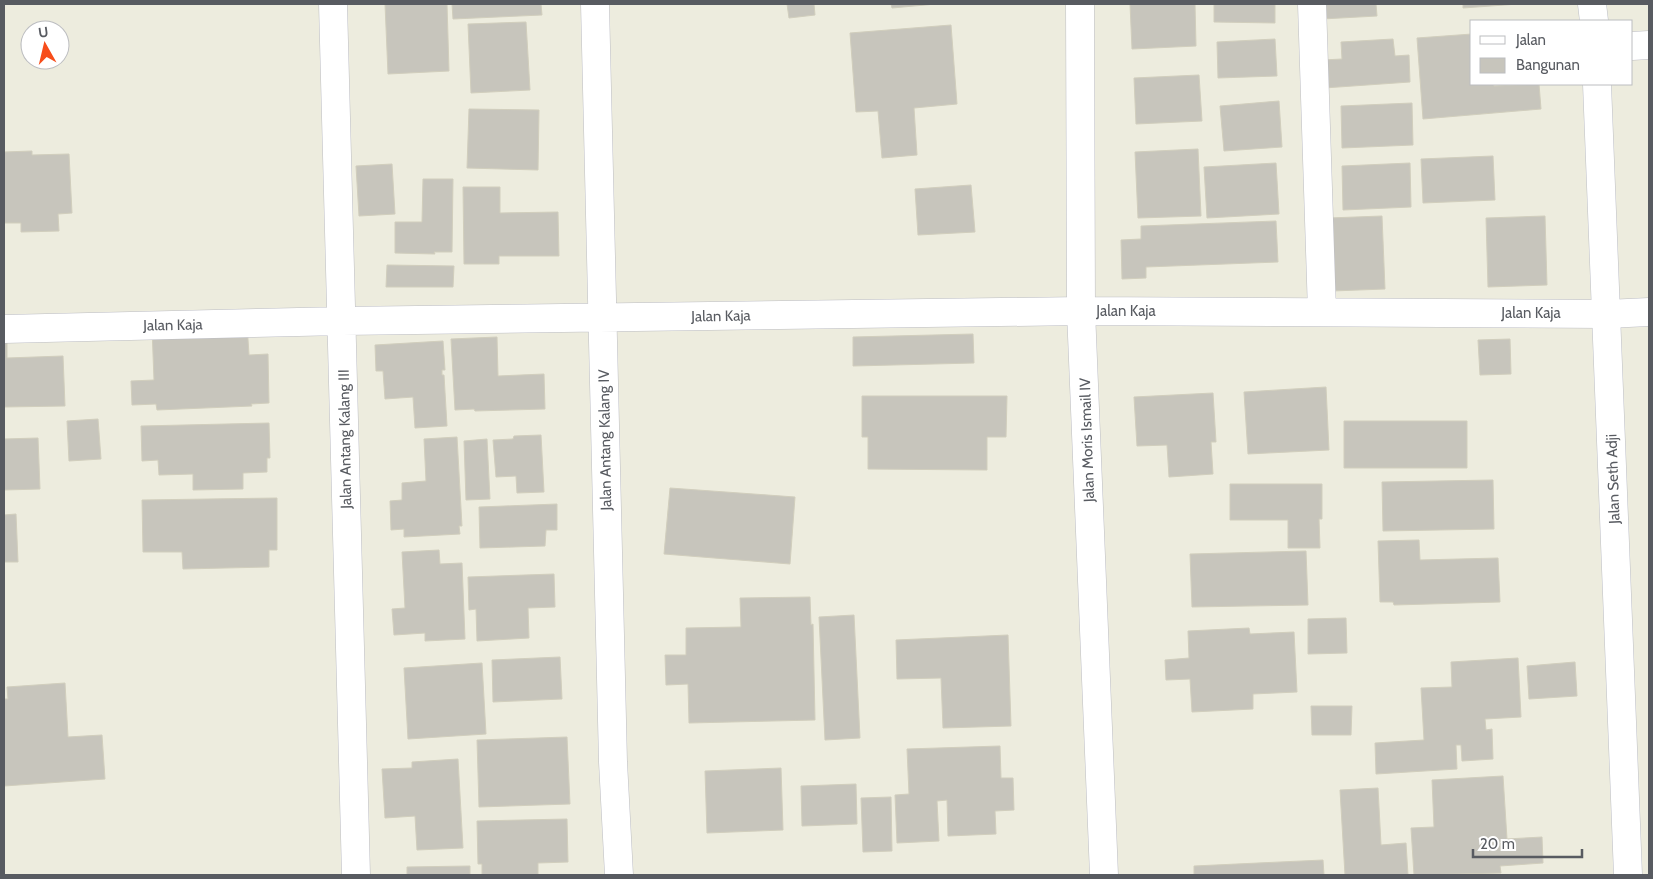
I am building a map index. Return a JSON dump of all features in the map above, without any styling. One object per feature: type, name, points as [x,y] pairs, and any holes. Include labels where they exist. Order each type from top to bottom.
[{"type":"street","name":"Jalan Antang Kalang III","points":[[334,4],[356,875]]},
{"type":"street","name":"Jalan Antang Kalang IV","points":[[595,4],[613,762],[619,875]]},
{"type":"street","name":"Jalan Moris Ismail IV","points":[[1080,4],[1081,311],[1104,875]]},
{"type":"street","points":[[1312,4],[1322,312]]},
{"type":"street","points":[[1592,4],[1594,20]]},
{"type":"street","points":[[1633,46],[1649,45]]},
{"type":"street","name":"Jalan Seth Adji","points":[[1597,85],[1628,875]]},
{"type":"street","name":"Jalan Kaja","points":[[4,329],[342,321],[1081,311],[1607,314],[1649,312]]},
{"type":"building","points":[[385,4],[447,4],[449,71],[388,74]]},
{"type":"building","points":[[452,4],[541,4],[542,15],[453,19]]},
{"type":"building","points":[[787,4],[814,4],[815,15],[789,18]]},
{"type":"building","points":[[891,4],[936,4],[892,8]]},
{"type":"building","points":[[1130,4],[1195,4],[1196,46],[1132,49]]},
{"type":"building","points":[[1214,4],[1275,4],[1275,23],[1214,22]]},
{"type":"building","points":[[1321,4],[1376,4],[1377,16],[1322,19]]},
{"type":"building","points":[[1463,4],[1518,4],[1463,8]]},
{"type":"building","points":[[526,22],[530,90],[471,93],[468,24]]},
{"type":"building","points":[[951,25],[957,104],[914,108],[917,155],[882,158],[878,111],[856,112],[850,33]]},
{"type":"building","points":[[1470,34],[1470,85],[1539,85],[1541,109],[1423,119],[1417,38]]},
{"type":"building","points":[[1275,39],[1277,76],[1218,78],[1217,42]]},
{"type":"building","points":[[1393,39],[1395,56],[1409,55],[1410,82],[1324,88],[1323,60],[1342,59],[1341,42]]},
{"type":"building","points":[[1199,75],[1202,121],[1136,124],[1134,78]]},
{"type":"building","points":[[1279,101],[1282,147],[1224,151],[1220,106]]},
{"type":"building","points":[[1412,103],[1413,145],[1342,148],[1341,106]]},
{"type":"building","points":[[469,109],[539,110],[538,170],[467,168]]},
{"type":"building","points":[[1198,149],[1201,216],[1138,218],[1135,152]]},
{"type":"building","points":[[32,151],[32,155],[69,154],[72,213],[58,214],[59,231],[21,232],[21,223],[4,223],[4,152]]},
{"type":"building","points":[[1493,156],[1495,200],[1423,203],[1421,159]]},
{"type":"building","points":[[1276,163],[1279,214],[1207,218],[1204,167]]},
{"type":"building","points":[[1410,163],[1411,207],[1343,210],[1342,166]]},
{"type":"building","points":[[392,164],[395,214],[359,216],[356,166]]},
{"type":"building","points":[[423,179],[453,179],[452,252],[434,252],[435,254],[395,253],[395,222],[422,222]]},
{"type":"building","points":[[971,185],[975,232],[918,235],[915,189]]},
{"type":"building","points":[[463,187],[500,187],[500,213],[558,212],[559,256],[499,256],[499,264],[464,264]]},
{"type":"building","points":[[1382,216],[1385,289],[1332,291],[1329,218]]},
{"type":"building","points":[[1545,216],[1547,285],[1488,287],[1486,218]]},
{"type":"building","points":[[1276,221],[1278,262],[1146,267],[1146,278],[1122,279],[1121,240],[1141,239],[1141,226]]},
{"type":"building","points":[[387,265],[454,266],[453,287],[386,287]]},
{"type":"building","points":[[247,324],[249,355],[268,354],[269,403],[251,404],[252,406],[157,410],[156,404],[132,405],[131,381],[154,380],[152,328]]},
{"type":"building","points":[[973,334],[974,363],[853,366],[853,337]]},
{"type":"building","points":[[4,337],[7,337],[7,358],[63,356],[65,406],[4,407]]},
{"type":"building","points":[[497,337],[498,376],[544,374],[545,409],[455,410],[451,339]]},
{"type":"building","points":[[1510,339],[1511,374],[1480,375],[1478,340]]},
{"type":"building","points":[[443,341],[445,370],[442,370],[442,375],[444,375],[447,426],[415,428],[413,397],[385,399],[383,371],[376,371],[375,345]]},
{"type":"building","points":[[1326,387],[1329,450],[1248,454],[1244,392]]},
{"type":"building","points":[[1213,393],[1216,442],[1211,442],[1213,474],[1169,477],[1167,445],[1137,446],[1134,397]]},
{"type":"building","points":[[862,396],[1007,396],[1006,437],[987,437],[987,470],[868,469],[868,437],[862,437]]},
{"type":"building","points":[[98,419],[101,459],[69,461],[67,421]]},
{"type":"building","points":[[1344,421],[1467,421],[1467,468],[1344,468]]},
{"type":"building","points":[[269,423],[270,458],[267,458],[267,472],[243,473],[243,489],[193,490],[193,474],[159,475],[158,460],[142,461],[141,426]]},
{"type":"building","points":[[541,435],[544,492],[517,493],[516,476],[496,477],[493,440],[513,439],[514,436]]},
{"type":"building","points":[[457,437],[462,526],[459,526],[460,534],[404,537],[404,529],[391,530],[390,501],[402,500],[402,483],[426,481],[424,439]]},
{"type":"building","points":[[38,438],[40,489],[4,490],[4,439]]},
{"type":"building","points":[[487,439],[490,499],[466,500],[464,441]]},
{"type":"building","points":[[1493,480],[1494,529],[1383,531],[1382,482]]},
{"type":"building","points":[[1230,484],[1322,484],[1322,519],[1319,519],[1320,548],[1288,548],[1288,520],[1230,520]]},
{"type":"building","points":[[670,488],[795,497],[790,564],[664,554]]},
{"type":"building","points":[[277,498],[277,550],[269,550],[269,567],[183,569],[182,552],[143,552],[142,500]]},
{"type":"building","points":[[557,504],[557,530],[546,530],[545,546],[480,548],[479,507]]},
{"type":"building","points":[[16,514],[18,562],[4,562],[4,515]]},
{"type":"building","points":[[1419,540],[1420,560],[1498,558],[1500,602],[1394,605],[1393,602],[1380,602],[1378,541]]},
{"type":"building","points":[[439,550],[440,564],[462,563],[465,639],[425,641],[425,633],[394,635],[392,609],[405,608],[402,552]]},
{"type":"building","points":[[1306,551],[1308,605],[1192,607],[1190,554]]},
{"type":"building","points":[[554,574],[555,607],[528,608],[529,638],[477,641],[476,609],[469,610],[468,577]]},
{"type":"building","points":[[810,597],[811,625],[813,624],[815,720],[689,723],[688,684],[666,685],[665,655],[686,655],[686,628],[741,627],[740,598]]},
{"type":"building","points":[[854,615],[860,738],[825,740],[819,617]]},
{"type":"building","points":[[1346,618],[1347,653],[1308,654],[1308,619]]},
{"type":"building","points":[[1249,628],[1250,634],[1294,632],[1297,692],[1253,694],[1253,709],[1192,712],[1190,679],[1166,680],[1165,660],[1189,658],[1188,631]]},
{"type":"building","points":[[1008,635],[1011,726],[943,728],[941,678],[897,679],[896,640]]},
{"type":"building","points":[[560,657],[562,699],[493,702],[492,660]]},
{"type":"building","points":[[1518,658],[1521,717],[1485,719],[1486,730],[1492,729],[1493,759],[1462,761],[1461,745],[1456,745],[1457,769],[1376,774],[1375,743],[1424,740],[1421,688],[1452,687],[1451,662]]},
{"type":"building","points":[[1575,662],[1577,696],[1529,699],[1527,666]]},
{"type":"building","points":[[482,663],[486,734],[408,739],[404,668]]},
{"type":"building","points":[[65,683],[68,737],[102,735],[105,779],[4,786],[4,699],[8,699],[7,687]]},
{"type":"building","points":[[1311,706],[1352,706],[1351,735],[1312,735]]},
{"type":"building","points":[[567,737],[570,804],[479,807],[477,740]]},
{"type":"building","points":[[1000,746],[1001,778],[1013,778],[1014,810],[995,811],[996,834],[948,836],[947,800],[937,801],[939,841],[897,843],[895,795],[909,794],[907,749]]},
{"type":"building","points":[[458,759],[463,848],[417,850],[415,816],[385,818],[382,769],[412,768],[412,762]]},
{"type":"building","points":[[781,768],[783,830],[707,833],[705,771]]},
{"type":"building","points":[[1503,776],[1507,839],[1542,837],[1543,863],[1500,866],[1501,873],[1414,875],[1411,828],[1434,827],[1432,780]]},
{"type":"building","points":[[856,784],[857,824],[802,826],[801,786]]},
{"type":"building","points":[[1378,788],[1381,845],[1406,843],[1408,875],[1345,875],[1340,790]]},
{"type":"building","points":[[891,797],[892,851],[863,852],[861,798]]},
{"type":"building","points":[[567,819],[568,862],[538,863],[538,875],[482,875],[482,864],[478,864],[477,821]]},
{"type":"building","points":[[1323,860],[1324,875],[1194,875],[1194,866]]},
{"type":"building","points":[[470,866],[470,875],[407,875],[407,867]]}]
